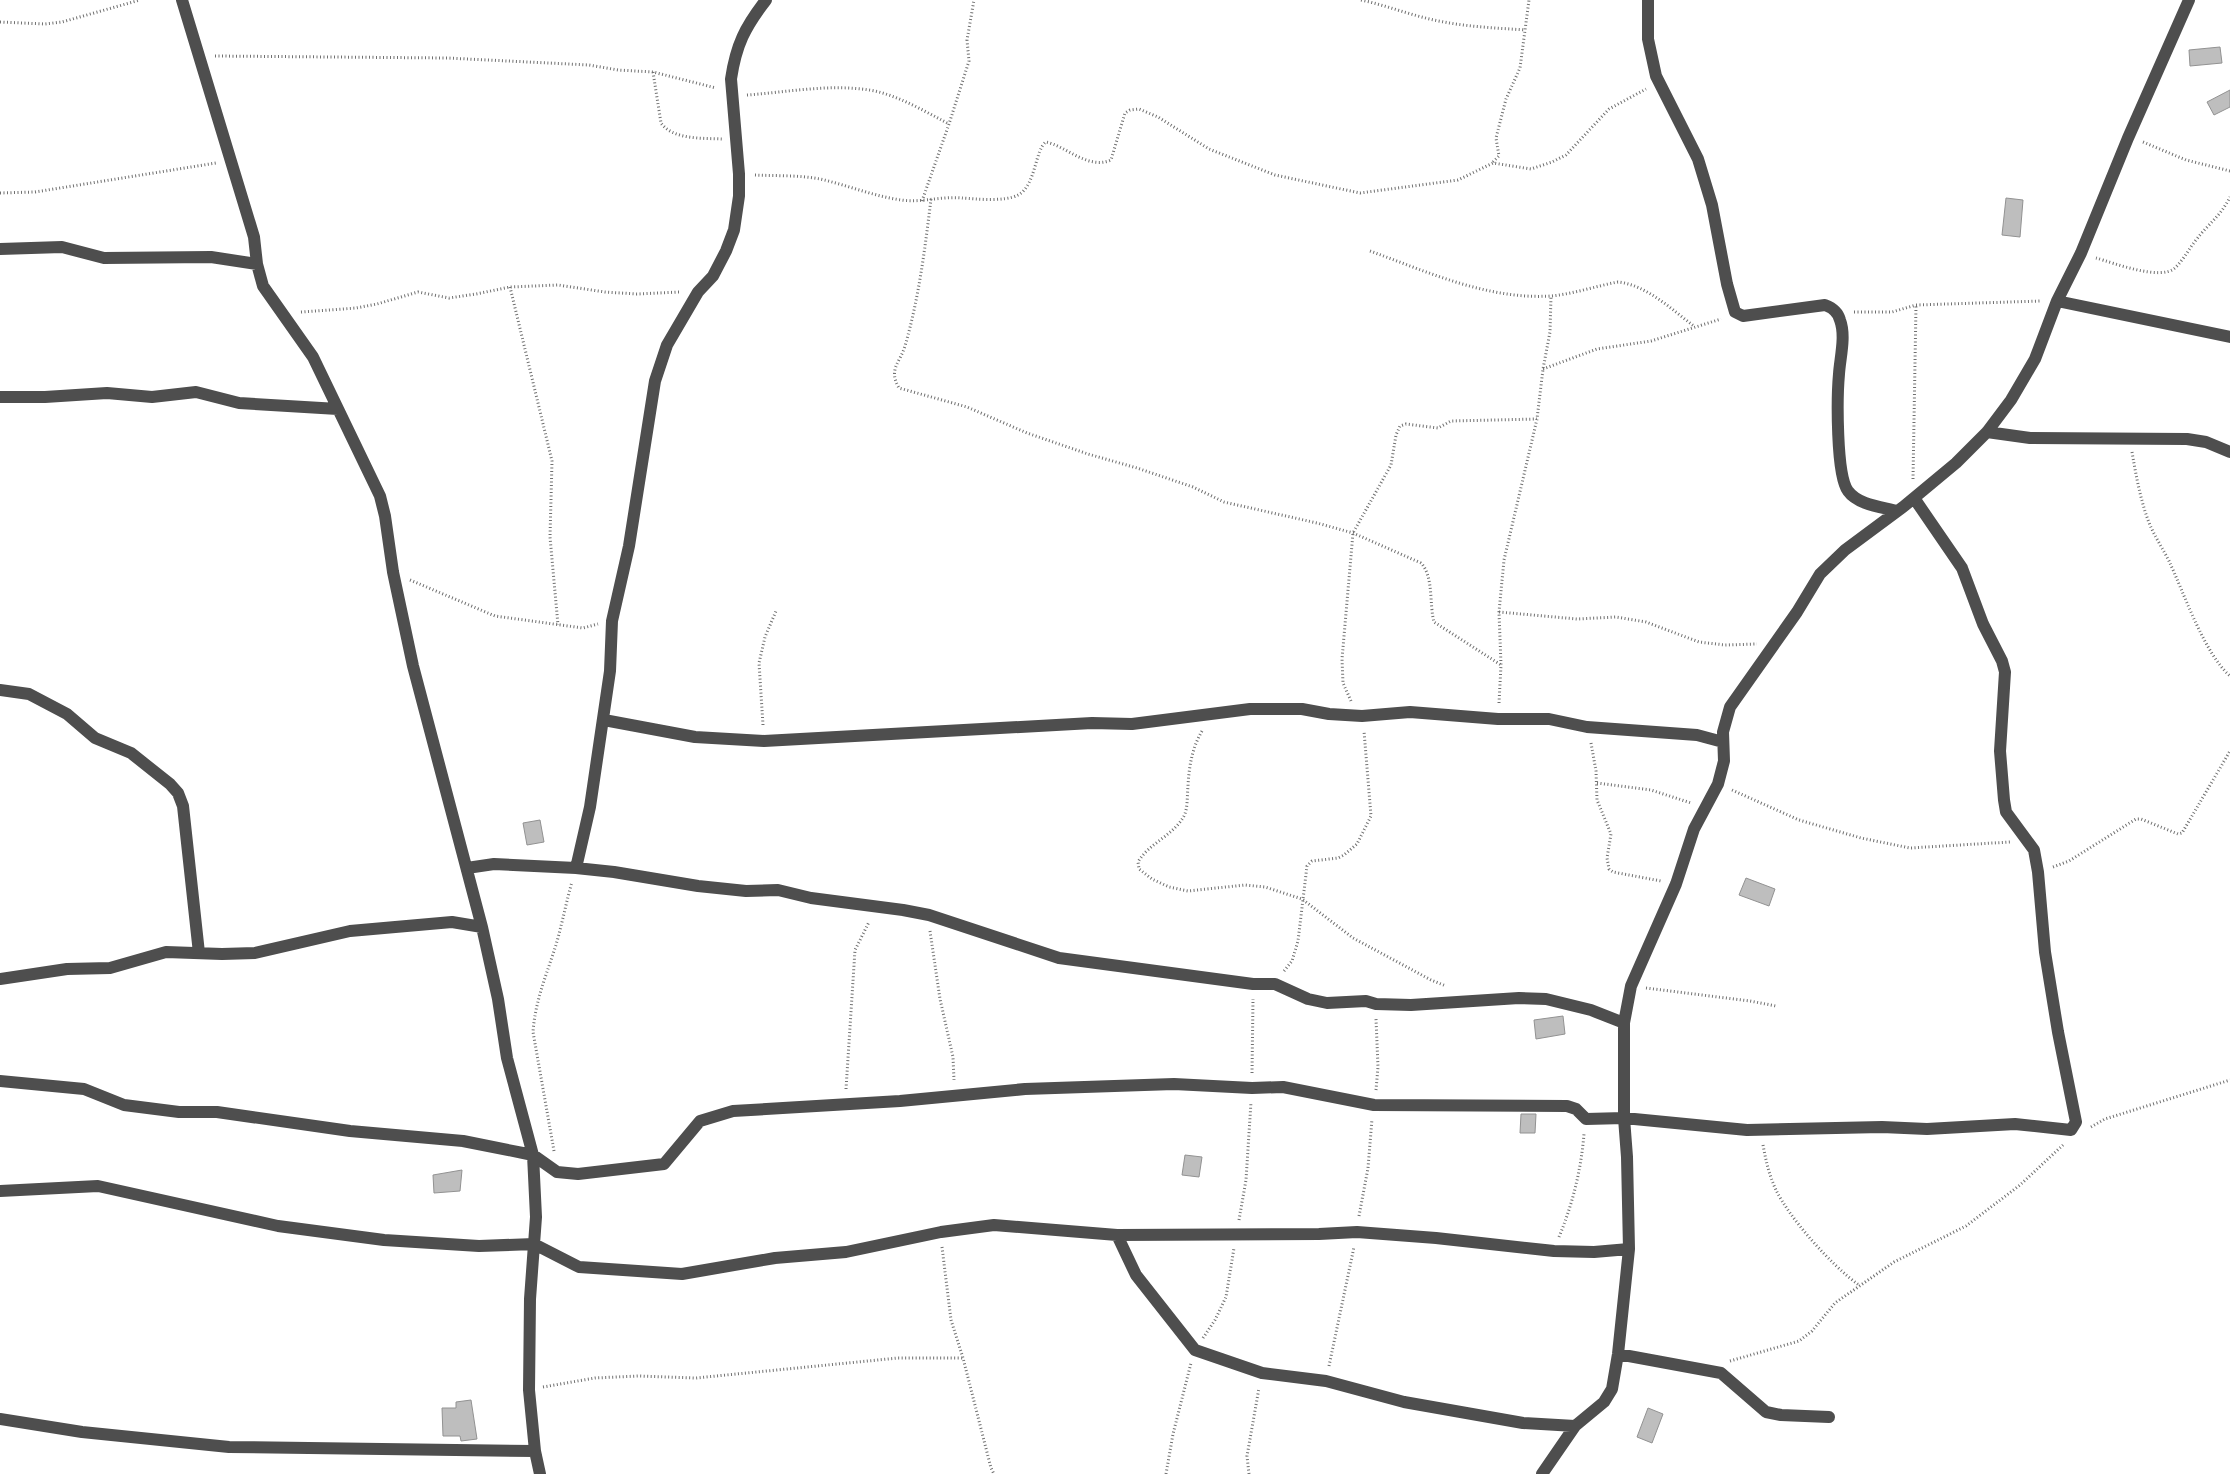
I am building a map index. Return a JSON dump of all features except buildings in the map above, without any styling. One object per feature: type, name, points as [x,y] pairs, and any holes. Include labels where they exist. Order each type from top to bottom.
[{"type":"street","points":[[182,0],[229,161],[254,237],[257,264],[263,286],[313,357],[380,496],[385,516],[413,666],[482,927],[498,999],[507,1058],[533,1155],[536,1216],[530,1299],[528,1390],[535,1451],[540,1474]]},
{"type":"street","points":[[576,868],[590,807],[610,671],[612,621],[629,546],[655,381],[667,346],[698,292],[713,276],[734,230],[740,196],[731,79],[737,47],[766,0]]},
{"type":"street","points":[[1648,0],[1648,39],[1652,61],[1659,83],[1698,159],[1715,220],[1727,284],[1734,309],[1742,316],[1825,305],[1837,312],[1841,322],[1842,334],[1838,387],[1840,456],[1844,482],[1849,492],[1860,501],[1897,511]]},
{"type":"street","points":[[1542,1474],[1575,1426],[1604,1402],[1612,1388],[1618,1354],[1628,1249],[1627,1157],[1624,1118],[1624,1023],[1631,986],[1676,884],[1694,829],[1718,784],[1724,761],[1725,722],[1730,707],[1797,612],[1820,574],[1844,550],[1914,498],[1956,463],[1987,432],[2011,400],[2035,359],[2057,300],[2081,253],[2128,138],[2189,0]]},
{"type":"street","points":[[0,249],[62,247],[104,258],[212,257],[257,264]]},
{"type":"street","points":[[2057,300],[2230,337]]},
{"type":"street","points":[[0,397],[44,398],[107,393],[152,397],[196,392],[239,403],[338,409]]},
{"type":"street","points":[[1987,432],[2030,438],[2187,439],[2206,442],[2230,452]]},
{"type":"street","points":[[0,1081],[84,1089],[124,1105],[179,1112],[217,1112],[350,1131],[463,1141],[533,1155],[557,1172],[578,1174],[664,1164],[700,1121],[733,1111],[1085,1086],[1174,1084],[1252,1088],[1282,1087],[1374,1105],[1567,1106],[1576,1109],[1586,1118],[1624,1118],[1760,1130],[1882,1127],[1927,1129],[2015,1124],[2073,1130],[2076,1122],[2058,1032],[2045,952],[2038,872],[2034,850],[2006,812],[2004,800],[2000,751],[2005,672],[2002,661],[1983,624],[1962,568],[1914,498]]},
{"type":"street","points":[[0,690],[29,694],[67,714],[95,738],[131,753],[170,784],[178,793],[183,806],[199,953]]},
{"type":"street","points":[[604,720],[695,737],[764,741],[1092,723],[1132,724],[1216,712],[1250,709],[1302,709],[1329,714],[1362,716],[1410,712],[1498,719],[1549,720],[1587,727],[1697,735],[1723,742]]},
{"type":"street","points":[[467,868],[494,864],[576,868],[614,872],[698,886],[746,891],[778,890],[810,898],[929,915],[1059,958],[1253,984],[1275,984],[1320,1002],[1366,1001],[1376,1004],[1410,1005],[1518,998],[1546,999],[1591,1010],[1624,1023]]},
{"type":"street","points":[[0,979],[67,969],[110,968],[166,952],[255,953],[288,947],[337,933],[452,922],[482,927]]},
{"type":"street","points":[[0,1191],[98,1186],[278,1226],[393,1240],[479,1246],[534,1244],[578,1267],[682,1274],[775,1258],[846,1252],[941,1232],[994,1224],[1118,1235],[1320,1234],[1357,1232],[1436,1238],[1554,1251],[1594,1252],[1628,1249]]},
{"type":"street","points":[[1118,1235],[1136,1275],[1195,1350],[1262,1373],[1326,1381],[1422,1405],[1522,1423],[1575,1426]]},
{"type":"street","points":[[1618,1354],[1711,1370],[1729,1378],[1766,1412],[1781,1415],[1829,1418]]},
{"type":"street","points":[[0,1419],[82,1432],[229,1447],[535,1451]]},
{"type":"path","points":[[0,22],[53,23],[140,0]]},
{"type":"path","points":[[922,202],[969,61],[967,40],[974,0]]},
{"type":"path","points":[[1361,0],[1382,4],[1405,14],[1446,23],[1525,30]]},
{"type":"path","points":[[739,174],[817,179],[901,200],[922,202],[931,198],[998,199],[1019,195],[1028,184],[1040,148],[1046,142],[1084,160],[1108,162],[1114,155],[1125,113],[1138,109],[1158,117],[1209,149],[1229,158],[1293,180],[1360,194],[1458,180],[1493,162],[1499,156],[1496,138],[1499,120],[1520,68],[1529,0]]},
{"type":"path","points":[[199,56],[447,58],[588,65],[618,70],[653,72],[716,88],[733,97],[826,88],[875,92],[914,106],[949,124]]},
{"type":"path","points":[[653,72],[661,123],[664,127],[687,137],[736,139]]},
{"type":"path","points":[[1493,162],[1531,169],[1552,162],[1566,155],[1609,109],[1659,83]]},
{"type":"path","points":[[2128,138],[2155,146],[2186,160],[2230,170]]},
{"type":"path","points":[[0,193],[35,192],[229,161]]},
{"type":"path","points":[[2081,253],[2148,272],[2166,273],[2185,257],[2196,240],[2222,213],[2230,197]]},
{"type":"path","points":[[931,198],[916,297],[905,348],[894,368],[899,388],[967,407],[1028,433],[1193,487],[1224,502],[1353,533],[1421,564],[1426,569],[1430,611],[1434,622],[1501,665]]},
{"type":"path","points":[[1370,251],[1467,286],[1517,294],[1551,296],[1618,282],[1628,283],[1648,292],[1694,326]]},
{"type":"path","points":[[283,314],[356,308],[418,292],[449,298],[510,287],[558,286],[636,294],[698,292]]},
{"type":"path","points":[[510,287],[552,461],[550,537],[558,625]]},
{"type":"path","points":[[1498,719],[1501,665],[1499,612],[1504,560],[1537,419],[1550,332],[1551,296]]},
{"type":"path","points":[[1837,312],[1892,312],[1916,305],[2057,300]]},
{"type":"path","points":[[1914,498],[1916,305]]},
{"type":"path","points":[[1543,369],[1597,349],[1651,341],[1694,326],[1738,314]]},
{"type":"path","points":[[1275,984],[1292,961],[1298,941],[1308,863],[1344,856],[1358,844],[1371,816],[1370,787],[1362,716],[1345,690],[1342,673],[1343,636],[1353,533],[1391,466],[1396,435],[1402,424],[1438,428],[1451,421],[1537,419]]},
{"type":"path","points":[[2130,439],[2138,486],[2148,521],[2220,668],[2230,676]]},
{"type":"path","points":[[394,572],[495,616],[583,628],[612,621]]},
{"type":"path","points":[[764,741],[758,670],[765,636],[776,610]]},
{"type":"path","points":[[1499,612],[1577,618],[1616,617],[1646,622],[1699,642],[1726,645],[1776,643]]},
{"type":"path","points":[[1216,712],[1200,735],[1191,758],[1184,816],[1176,826],[1141,856],[1137,866],[1152,879],[1169,887],[1188,891],[1245,885],[1265,887],[1302,899],[1353,938],[1431,980],[1450,987]]},
{"type":"path","points":[[1587,727],[1596,771],[1597,800],[1611,834],[1607,858],[1608,869],[1612,872],[1676,884]]},
{"type":"path","points":[[2038,872],[2069,861],[2136,819],[2141,819],[2178,834],[2182,833],[2230,751]]},
{"type":"path","points":[[1597,783],[1651,790],[1705,808]]},
{"type":"path","points":[[1718,784],[1799,820],[1861,838],[1910,848],[2029,842]]},
{"type":"path","points":[[557,1172],[533,1032],[534,1013],[540,986],[554,953],[576,868]]},
{"type":"path","points":[[845,1104],[855,950],[864,929],[880,907]]},
{"type":"path","points":[[929,915],[940,1000],[953,1057],[955,1096]]},
{"type":"path","points":[[1166,1474],[1173,1434],[1195,1350],[1215,1320],[1226,1297],[1246,1180],[1252,1088],[1253,984]]},
{"type":"path","points":[[1631,986],[1695,996],[1750,1000],[1776,1006]]},
{"type":"path","points":[[1326,1381],[1357,1232],[1361,1196],[1368,1168],[1378,1067],[1376,1004]]},
{"type":"path","points":[[2084,1131],[2105,1119],[2230,1080]]},
{"type":"path","points":[[1554,1251],[1569,1212],[1582,1163],[1586,1118]]},
{"type":"path","points":[[1760,1130],[1767,1165],[1777,1191],[1798,1222],[1844,1275],[1859,1286]]},
{"type":"path","points":[[1711,1370],[1734,1359],[1776,1349],[1799,1341],[1812,1332],[1835,1303],[1894,1262],[1966,1226],[2020,1185],[2064,1144]]},
{"type":"path","points":[[941,1232],[943,1271],[951,1320],[994,1474]]},
{"type":"path","points":[[528,1390],[595,1378],[638,1376],[696,1378],[898,1358],[963,1358]]},
{"type":"path","points":[[1249,1474],[1247,1456],[1262,1373]]}]
